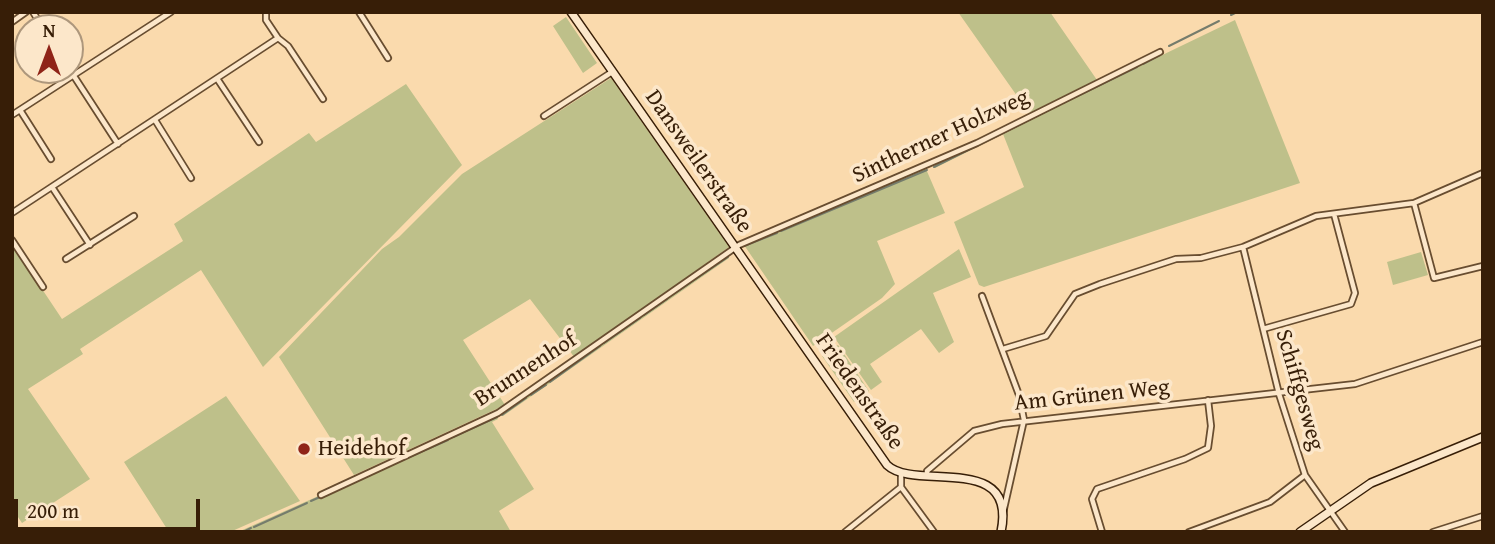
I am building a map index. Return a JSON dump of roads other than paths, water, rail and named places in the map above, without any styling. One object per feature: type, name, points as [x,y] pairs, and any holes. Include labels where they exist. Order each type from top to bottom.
[{"type":"main road","name":"Dansweilerstraße","points":[[571,12],[794,333]]},
{"type":"main road","name":"Friedenstraße","points":[[794,333],[887,465],[901,473],[964,477],[978,482],[996,496],[1003,513]]},
{"type":"main road","points":[[1300,532],[1371,483],[1398,469],[1483,438]]},
{"type":"main road","points":[[1001,532],[1003,513]]},
{"type":"street","points":[[12,22],[26,12]]},
{"type":"street","points":[[84,70],[171,12]]},
{"type":"street","points":[[266,12],[266,20],[278,38],[288,46],[323,99]]},
{"type":"street","points":[[359,12],[388,58]]},
{"type":"street","points":[[12,212],[218,80],[278,38]]},
{"type":"street","name":"Sintherner Holzweg","points":[[734,248],[976,143],[1160,52]]},
{"type":"street","points":[[544,116],[611,72]]},
{"type":"street","points":[[218,80],[259,142]]},
{"type":"street","points":[[12,115],[63,84]]},
{"type":"street","points":[[79,84],[118,144]]},
{"type":"street","points":[[20,110],[51,159]]},
{"type":"street","points":[[155,120],[191,178]]},
{"type":"street","points":[[1003,349],[1046,337],[1075,294],[1100,284],[1176,259],[1201,258],[1242,247],[1316,216],[1414,203],[1483,173]]},
{"type":"street","points":[[52,187],[90,245]]},
{"type":"street","points":[[1414,203],[1434,278],[1483,266]]},
{"type":"street","points":[[1263,328],[1351,304],[1355,293],[1334,214]]},
{"type":"street","points":[[66,259],[134,216]]},
{"type":"street","points":[[12,240],[43,287]]},
{"type":"street","name":"Schiffgesweg","points":[[1242,247],[1279,394],[1304,475],[1345,532]]},
{"type":"street","name":"Brunnenhof","points":[[321,495],[498,413],[734,248]]},
{"type":"street","points":[[982,296],[1019,395],[1024,420],[1013,480],[1003,513]]},
{"type":"street","name":"Am Grünen Weg","points":[[927,475],[927,471],[974,431],[1024,420],[1355,384],[1483,342]]},
{"type":"street","points":[[1102,532],[1092,499],[1097,489],[1208,448],[1211,426],[1208,400]]},
{"type":"street","points":[[901,473],[901,487],[934,532]]},
{"type":"street","points":[[1189,532],[1270,502],[1304,475]]},
{"type":"street","points":[[845,532],[901,487]]},
{"type":"street","points":[[1433,532],[1483,516]]},
{"type":"waterway","points":[[1231,15],[1237,12]]},
{"type":"waterway","points":[[1169,46],[1219,21]]},
{"type":"waterway","points":[[1143,64],[1160,55]]},
{"type":"waterway","points":[[1063,103],[1137,67]]},
{"type":"waterway","points":[[934,167],[1059,105]]},
{"type":"waterway","points":[[781,231],[927,170]]},
{"type":"waterway","points":[[744,246],[777,233]]},
{"type":"waterway","points":[[672,295],[728,257]]},
{"type":"waterway","points":[[644,315],[667,299]]},
{"type":"waterway","points":[[604,343],[640,318]]},
{"type":"waterway","points":[[550,382],[600,346]]},
{"type":"waterway","points":[[531,395],[546,385]]},
{"type":"waterway","points":[[502,415],[526,398]]},
{"type":"waterway","points":[[453,437],[497,417]]},
{"type":"waterway","points":[[382,469],[448,440]]},
{"type":"waterway","points":[[360,479],[378,471]]},
{"type":"waterway","points":[[311,501],[320,497]]},
{"type":"waterway","points":[[254,527],[307,503]]},
{"type":"waterway","points":[[243,532],[251,528]]},
{"type":"place","name":"Heidehof","points":[[304,449]]}]
